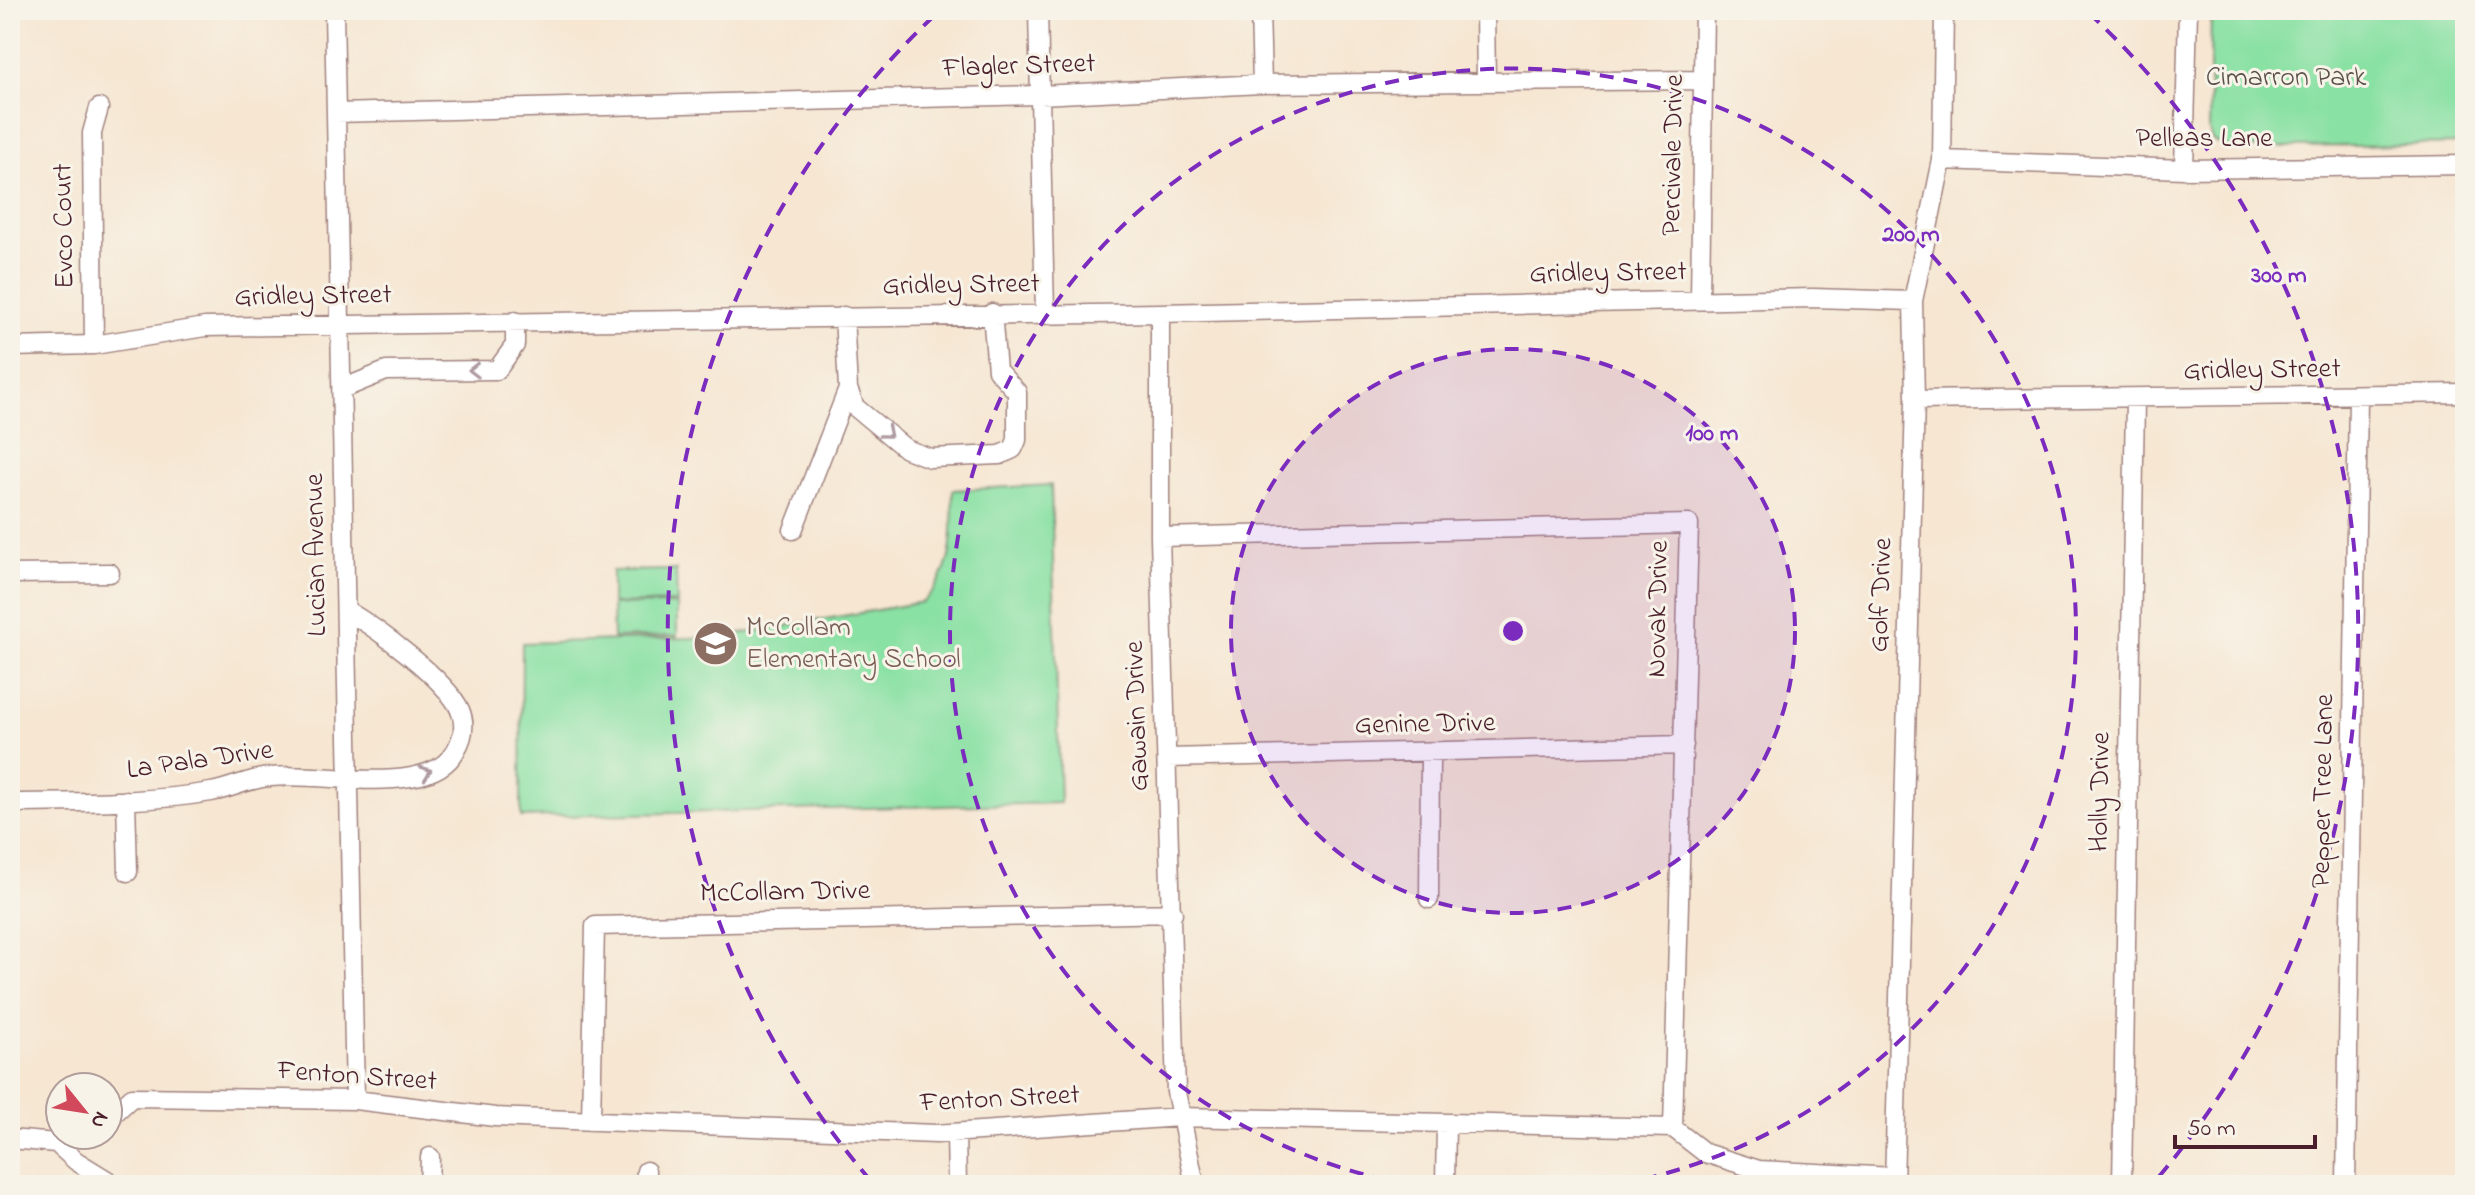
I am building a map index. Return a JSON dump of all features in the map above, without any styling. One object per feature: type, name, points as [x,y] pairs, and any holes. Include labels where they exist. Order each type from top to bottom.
[{"type":"street","name":"Lucian Avenue","points":[[334,10],[355,1100]]},
{"type":"street","points":[[1038,10],[1045,313]]},
{"type":"street","points":[[1260,10],[1262,84]]},
{"type":"street","points":[[1485,10],[1486,81]]},
{"type":"street","name":"Percivale Drive","points":[[1700,300],[1704,10]]},
{"type":"street","name":"Golf Drive","points":[[1894,1181],[1915,400],[1913,301],[1942,160],[1944,10]]},
{"type":"street","points":[[2184,169],[2188,10]]},
{"type":"street","name":"Flagler Street","points":[[336,113],[1040,95],[1262,84],[1703,80]]},
{"type":"street","name":"Evco Court","points":[[94,345],[92,133],[99,108]]},
{"type":"street","name":"Pelleas Lane","points":[[1942,160],[2184,169],[2465,165]]},
{"type":"street","name":"Gridley Street","points":[[10,347],[94,345],[205,327],[992,313],[1160,313],[1700,300],[1913,301]]},
{"type":"street","points":[[844,316],[848,389],[855,407],[917,456],[1000,455],[1013,449],[1017,440],[1017,392],[997,370],[992,313]]},
{"type":"street","name":"Gawain Drive","points":[[1160,313],[1160,537],[1176,1092],[1195,1185]]},
{"type":"street","points":[[342,389],[386,371],[497,370],[515,345],[515,321]]},
{"type":"street","points":[[793,530],[848,389]]},
{"type":"street","name":"Gridley Street","points":[[1915,400],[2135,400],[2465,393]]},
{"type":"street","name":"Pepper Tree Lane","points":[[2346,1185],[2358,397]]},
{"type":"street","name":"Holly Drive","points":[[2122,1185],[2135,400]]},
{"type":"street","name":"Novak Drive","points":[[1160,537],[1689,524],[1673,1128]]},
{"type":"street","points":[[10,574],[110,573]]},
{"type":"street","name":"La Pala Drive","points":[[10,803],[126,800],[213,792],[268,777],[409,778],[434,771],[452,758],[461,741],[464,724],[449,692],[370,625],[346,610]]},
{"type":"street","name":"Genine Drive","points":[[1167,758],[1430,754],[1684,745]]},
{"type":"street","points":[[1429,899],[1430,754]]},
{"type":"street","points":[[126,800],[128,872]]},
{"type":"street","name":"McCollam Drive","points":[[591,1121],[595,926],[1173,913]]},
{"type":"street","name":"Fenton Street","points":[[124,1104],[132,1097],[355,1100],[495,1117],[956,1134],[1180,1117],[1673,1128]]},
{"type":"street","points":[[1445,1185],[1446,1125]]},
{"type":"street","points":[[1673,1128],[1705,1153],[1759,1170],[1894,1181]]},
{"type":"street","points":[[956,1134],[957,1185]]},
{"type":"street","points":[[10,1139],[56,1143],[76,1161],[115,1185]]},
{"type":"street","points":[[429,1185],[430,1157]]},
{"type":"green space","name":"Cimarron Park","points":[[2211,10],[2465,10],[2465,144],[2228,148],[2212,140],[2209,131]]},
{"type":"green space","points":[[1051,485],[1060,803],[521,817],[522,643],[722,637],[923,602],[942,576],[947,563],[952,537],[953,490]]},
{"type":"green space","points":[[676,570],[677,602],[612,604],[612,571]]},
{"type":"green space","points":[[677,604],[677,636],[613,638],[612,605]]},
{"type":"place","name":"McCollam Elementary School","points":[[715,644]]}]
